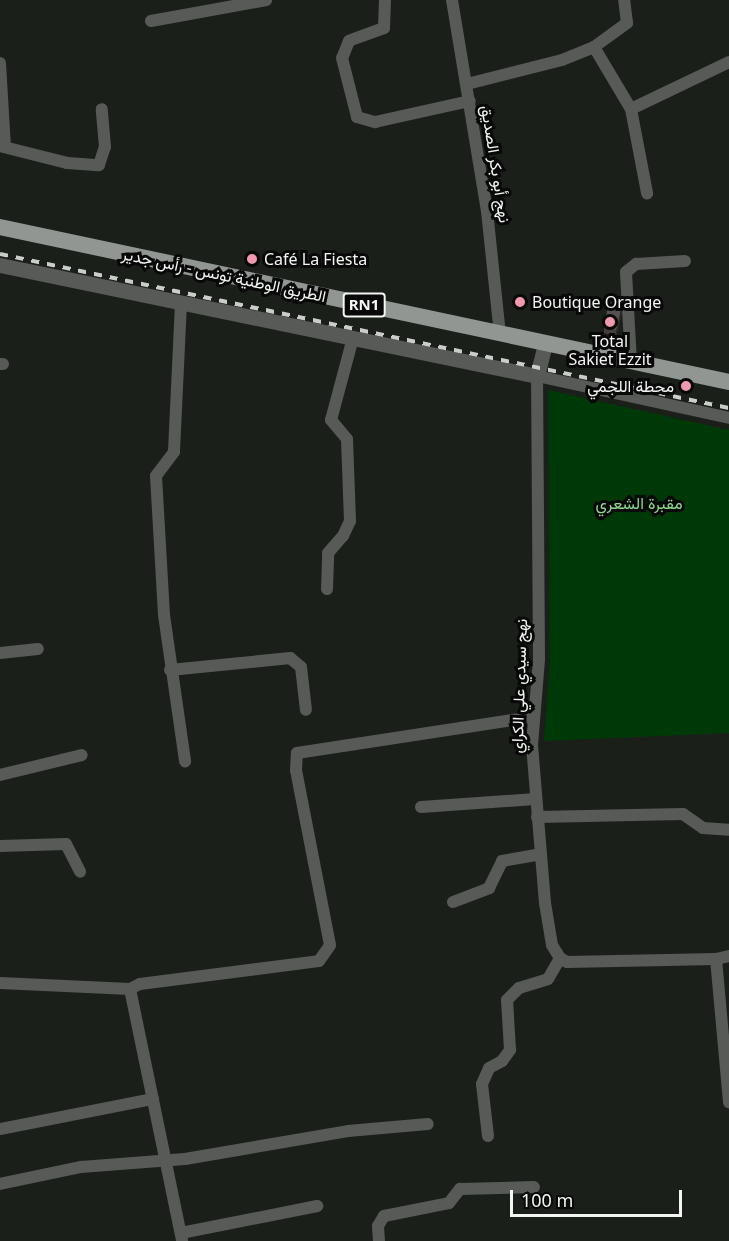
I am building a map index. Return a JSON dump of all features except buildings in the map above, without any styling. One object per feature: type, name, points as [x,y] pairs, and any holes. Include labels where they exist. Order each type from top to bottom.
[{"type":"main road","name":"الطريق الوطنية تونس - رأس جدير","points":[[0,227],[729,382]]},
{"type":"street","points":[[151,21],[266,0]]},
{"type":"street","points":[[385,0],[384,28],[349,41],[342,58],[357,117],[375,123],[470,101]]},
{"type":"street","name":"نهج أبو بكر الصديق","points":[[452,0],[470,101],[500,334]]},
{"type":"street","points":[[467,84],[562,60],[594,47],[627,22],[624,0]]},
{"type":"street","points":[[594,47],[631,109],[647,193]]},
{"type":"street","points":[[631,109],[729,62]]},
{"type":"street","points":[[0,63],[3,147],[67,163],[99,165],[105,147],[102,109]]},
{"type":"street","points":[[631,362],[626,272],[636,264],[685,261]]},
{"type":"street","points":[[0,265],[729,418]]},
{"type":"street","points":[[181,303],[174,452],[156,476],[170,670],[184,761]]},
{"type":"street","points":[[327,589],[327,554],[350,521],[347,439],[331,420],[353,338]]},
{"type":"street","points":[[537,376],[544,344]]},
{"type":"street","name":"نهج سيدي علي الكراي","points":[[537,376],[538,659],[531,717],[540,854],[552,945],[560,958]]},
{"type":"street","points":[[0,653],[38,649]]},
{"type":"street","points":[[170,670],[290,658],[302,667],[306,710]]},
{"type":"street","points":[[0,983],[130,989],[140,984],[315,963],[327,953],[327,926],[296,770],[296,754],[300,750],[531,717]]},
{"type":"street","points":[[0,775],[82,755]]},
{"type":"street","points":[[421,807],[535,799]]},
{"type":"street","points":[[537,817],[683,814],[703,828],[729,830]]},
{"type":"street","points":[[0,846],[66,844],[80,872]]},
{"type":"street","points":[[453,902],[489,888],[502,861],[540,854]]},
{"type":"street","points":[[488,1136],[482,1084],[489,1068],[502,1061],[510,1050],[507,1000],[519,988],[548,979],[560,958],[567,962],[716,959],[729,956]]},
{"type":"street","points":[[716,959],[725,1016],[729,1102]]},
{"type":"street","points":[[130,989],[168,1159],[182,1237],[317,1206]]},
{"type":"street","points":[[0,1130],[153,1099]]},
{"type":"street","points":[[0,1184],[81,1167],[168,1159],[367,1128],[428,1124]]},
{"type":"street","points":[[378,1241],[378,1226],[384,1216],[449,1203],[460,1190],[534,1187]]},
{"type":"green space","name":"مقبرة الشعري","points":[[548,390],[729,430],[729,733],[544,741],[550,661]]},
{"type":"railway","points":[[0,254],[729,408]]},
{"type":"place","name":"Café La Fiesta","points":[[252,259]]},
{"type":"place","name":"Boutique Orange","points":[[520,302]]},
{"type":"place","name":"Total Sakiet Ezzit","points":[[610,322]]},
{"type":"place","name":"محطة اللجمي","points":[[686,386]]}]
